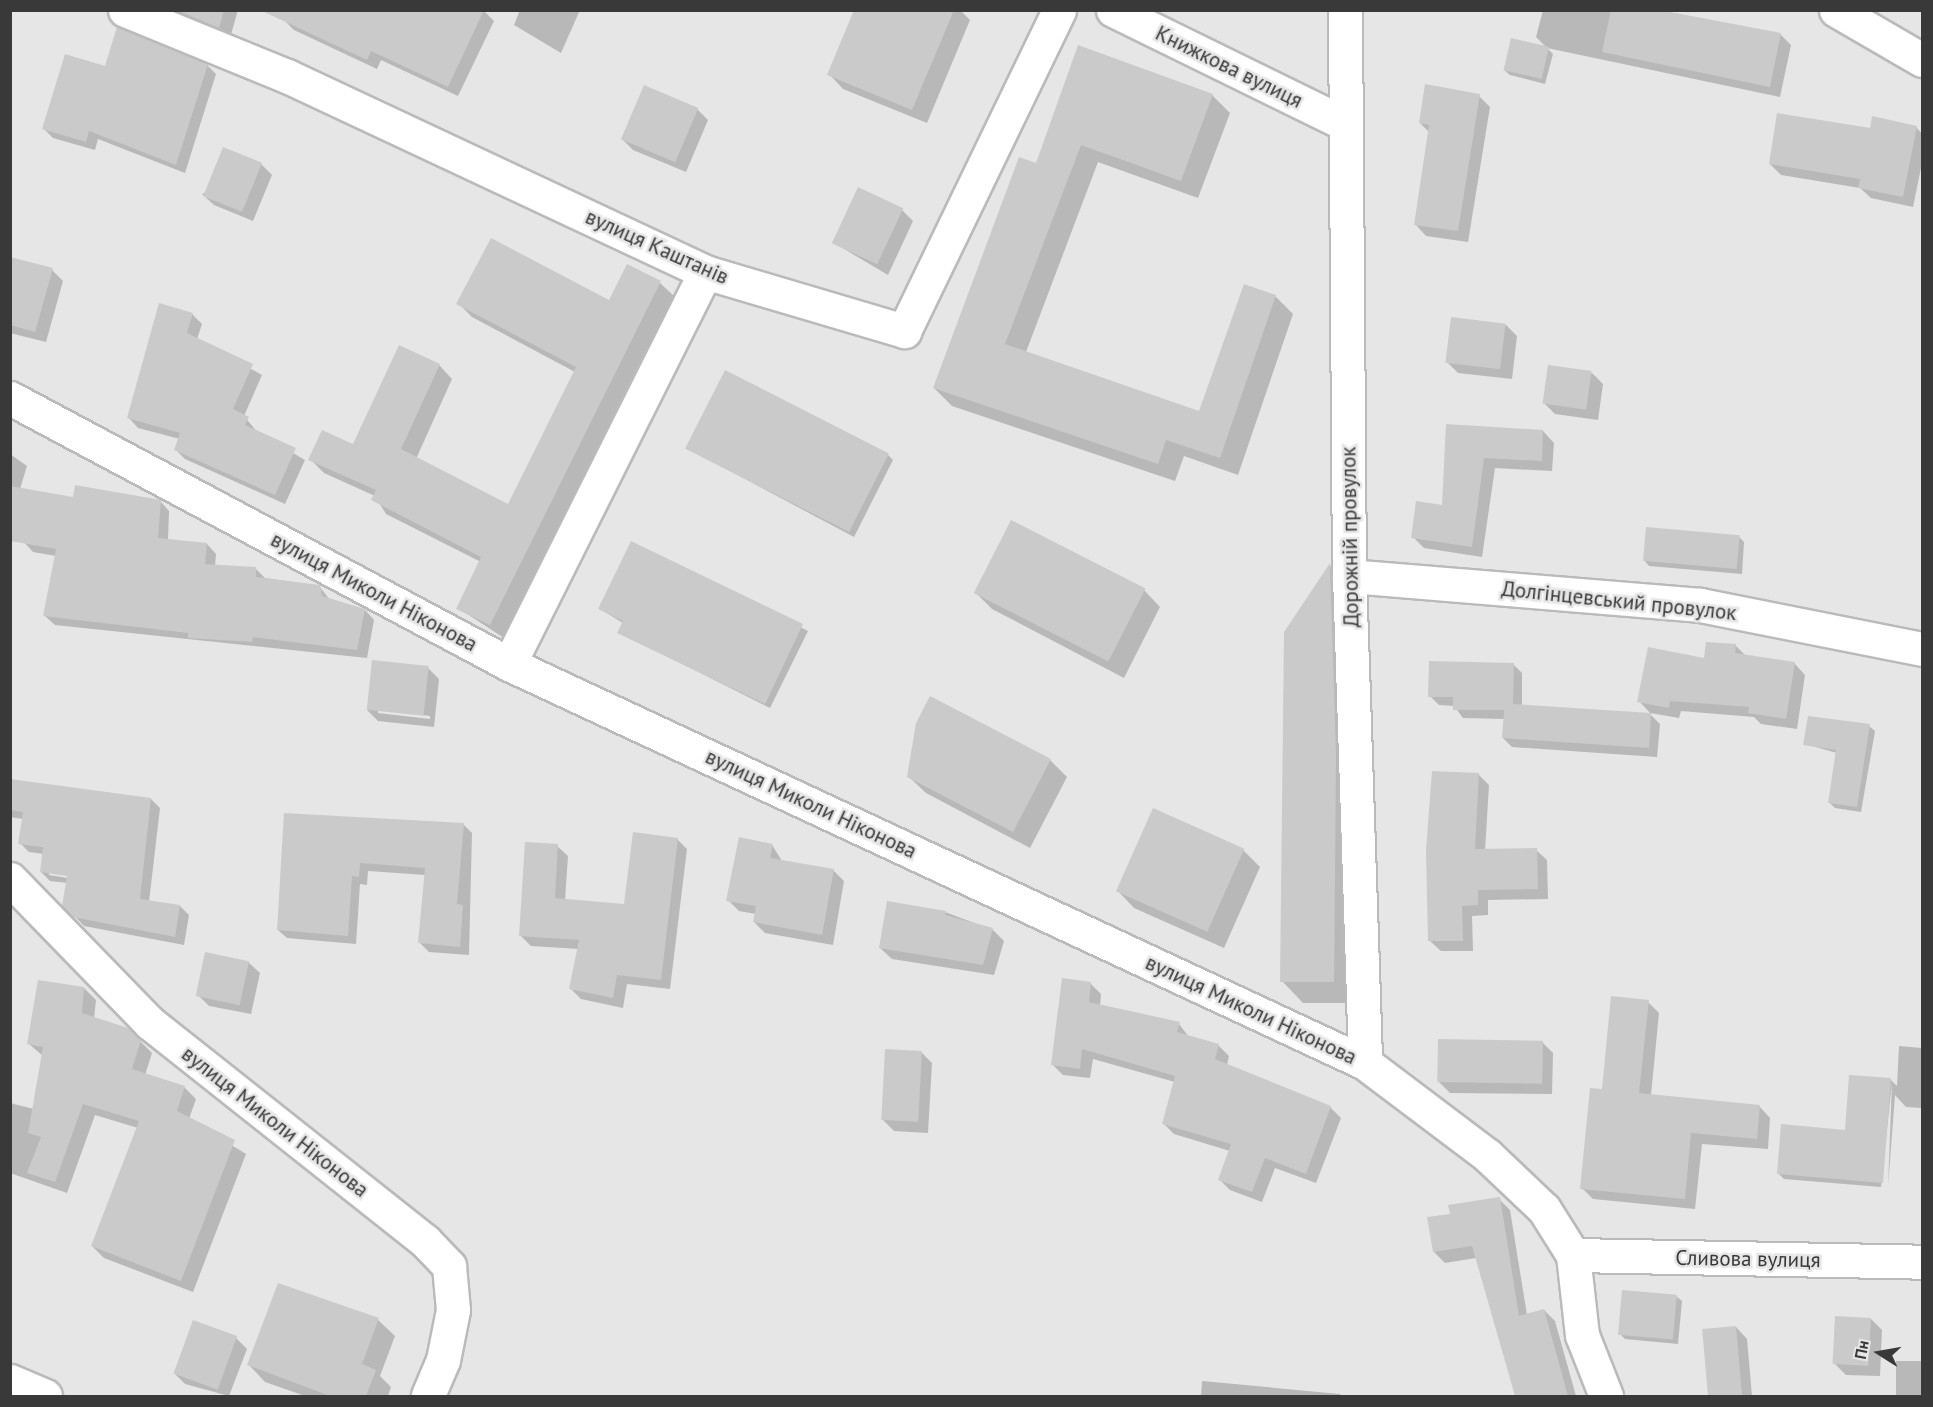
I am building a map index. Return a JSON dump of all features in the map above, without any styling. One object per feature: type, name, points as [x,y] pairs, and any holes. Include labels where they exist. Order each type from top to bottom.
[{"type":"street","name":"вулиця Каштанів","points":[[125,10],[287,76],[705,272],[904,331],[1059,10]]},
{"type":"street","name":"Книжкова вулиця","points":[[1113,10],[1344,123]]},
{"type":"street","name":"Дорожній провулок","points":[[1345,10],[1349,576],[1365,1063]]},
{"type":"street","points":[[1836,10],[1923,60]]},
{"type":"street","points":[[509,664],[705,272]]},
{"type":"street","name":"вулиця Миколи Ніконова","points":[[10,398],[509,664],[1365,1063],[1503,1171],[1544,1209],[1573,1255]]},
{"type":"street","name":"Долгінцевський провулок","points":[[1349,576],[1700,605],[1923,650]]},
{"type":"street","name":"вулиця Миколи Ніконова","points":[[10,879],[150,1023],[425,1241],[449,1266],[453,1310],[443,1360],[428,1396]]},
{"type":"street","points":[[1573,1255],[1582,1335],[1606,1396]]},
{"type":"street","name":"Сливова вулиця","points":[[1573,1255],[1923,1262]]},
{"type":"street","points":[[10,1381],[45,1396]]},
{"type":"building","points":[[176,10],[224,10],[219,28]]},
{"type":"building","points":[[260,10],[484,10],[448,87],[371,51],[367,60]]},
{"type":"building","points":[[854,10],[954,10],[912,110],[827,75]]},
{"type":"building","points":[[1611,10],[1659,10],[1781,33],[1770,87],[1602,52]]},
{"type":"building","points":[[117,27],[208,64],[176,165],[89,131],[86,142],[42,129],[65,54],[105,66]]},
{"type":"building","points":[[1511,38],[1549,47],[1542,79],[1504,70]]},
{"type":"building","points":[[1078,45],[1213,94],[1181,181],[1081,145],[1005,344],[1199,411],[1244,284],[1276,295],[1220,458],[1166,440],[1158,464],[933,388],[1019,157],[1036,163]]},
{"type":"building","points":[[1425,84],[1480,94],[1458,231],[1414,225],[1429,125],[1419,123]]},
{"type":"building","points":[[644,85],[698,108],[675,162],[621,139]]},
{"type":"building","points":[[1777,113],[1870,128],[1872,116],[1917,126],[1903,197],[1858,188],[1860,179],[1769,164]]},
{"type":"building","points":[[223,147],[262,163],[242,212],[203,196]]},
{"type":"building","points":[[858,187],[903,208],[877,264],[832,243]]},
{"type":"building","points":[[491,238],[609,300],[627,264],[661,281],[490,625],[456,609],[481,557],[371,500],[376,490],[308,460],[322,430],[353,444],[399,345],[440,364],[401,449],[508,504],[576,367],[456,304]]},
{"type":"building","points":[[10,257],[53,268],[35,332],[10,325]]},
{"type":"building","points":[[159,303],[193,313],[187,333],[253,364],[233,409],[249,417],[245,425],[296,448],[275,495],[174,450],[180,433],[127,418]]},
{"type":"building","points":[[1451,317],[1506,324],[1500,369],[1445,363]]},
{"type":"building","points":[[1548,365],[1592,371],[1586,410],[1543,404]]},
{"type":"building","points":[[725,370],[889,454],[849,532],[685,448]]},
{"type":"building","points":[[1446,424],[1543,430],[1542,461],[1484,458],[1472,547],[1411,538],[1416,501],[1442,505]]},
{"type":"building","points":[[75,485],[161,500],[158,538],[207,543],[205,564],[256,567],[256,577],[320,585],[322,596],[365,609],[357,650],[253,637],[252,642],[188,638],[188,633],[43,616],[56,549],[10,541],[10,486],[73,497]]},
{"type":"building","points":[[1011,520],[1146,589],[1108,662],[974,593]]},
{"type":"building","points":[[1646,527],[1740,535],[1737,569],[1643,561]]},
{"type":"building","points":[[631,541],[803,624],[765,704],[617,633],[623,621],[598,609]]},
{"type":"building","points":[[1330,563],[1336,755],[1334,982],[1280,982],[1284,632]]},
{"type":"building","points":[[1706,642],[1736,644],[1735,653],[1795,662],[1786,719],[1748,713],[1749,707],[1670,701],[1669,708],[1637,702],[1648,647],[1704,658]]},
{"type":"building","points":[[372,660],[429,666],[423,716],[367,710]]},
{"type":"building","points":[[1429,661],[1514,663],[1513,704],[1651,713],[1649,748],[1502,738],[1504,710],[1453,710],[1453,697],[1428,697]]},
{"type":"building","points":[[930,696],[1051,759],[1013,832],[907,777],[916,723]]},
{"type":"building","points":[[1808,716],[1870,724],[1857,807],[1828,803],[1836,750],[1803,745]]},
{"type":"building","points":[[1432,771],[1479,773],[1475,849],[1537,848],[1538,889],[1478,890],[1478,905],[1462,906],[1463,941],[1428,941],[1426,850]]},
{"type":"building","points":[[10,779],[151,798],[140,899],[180,905],[175,937],[73,917],[62,906],[67,876],[40,872],[43,847],[18,844],[23,812],[10,810]]},
{"type":"building","points":[[1153,808],[1244,849],[1207,932],[1116,891]]},
{"type":"building","points":[[284,813],[464,823],[457,904],[463,905],[460,947],[418,943],[425,868],[360,863],[359,877],[352,876],[348,936],[277,930]]},
{"type":"building","points":[[633,832],[678,838],[661,980],[617,975],[613,998],[569,989],[579,940],[519,936],[525,842],[558,844],[555,898],[624,904]]},
{"type":"building","points":[[739,837],[773,844],[770,858],[834,869],[822,935],[753,922],[756,906],[726,901]]},
{"type":"building","points":[[887,901],[946,911],[945,915],[993,928],[983,965],[879,948]]},
{"type":"building","points":[[205,952],[249,961],[240,1005],[196,996]]},
{"type":"building","points":[[1062,978],[1091,982],[1089,1002],[1180,1022],[1177,1032],[1219,1044],[1215,1059],[1331,1106],[1306,1174],[1265,1158],[1252,1192],[1218,1180],[1231,1144],[1162,1124],[1175,1076],[1082,1049],[1080,1069],[1051,1065]]},
{"type":"building","points":[[38,980],[84,987],[82,1013],[128,1028],[141,1040],[132,1069],[185,1086],[177,1111],[235,1140],[181,1281],[91,1246],[139,1121],[83,1104],[55,1182],[27,1173],[41,1137],[28,1133],[43,1047],[27,1044]]},
{"type":"building","points":[[1611,996],[1649,1000],[1639,1093],[1760,1105],[1757,1139],[1691,1133],[1685,1199],[1580,1189],[1590,1088],[1602,1089]]},
{"type":"building","points":[[1438,1039],[1543,1041],[1542,1084],[1437,1082]]},
{"type":"building","points":[[885,1049],[922,1051],[918,1122],[881,1120]]},
{"type":"building","points":[[1849,1075],[1891,1078],[1883,1183],[1777,1174],[1781,1124],[1845,1130]]},
{"type":"building","points":[[1500,1197],[1519,1316],[1544,1309],[1568,1396],[1515,1396],[1472,1246],[1433,1252],[1427,1217],[1450,1214],[1448,1205]]},
{"type":"building","points":[[278,1283],[379,1318],[362,1364],[376,1370],[366,1396],[330,1396],[247,1365]]},
{"type":"building","points":[[1622,1290],[1677,1295],[1673,1340],[1618,1335]]},
{"type":"building","points":[[1835,1316],[1871,1318],[1868,1366],[1832,1364]]},
{"type":"building","points":[[193,1320],[237,1336],[218,1390],[174,1374]]},
{"type":"building","points":[[1736,1326],[1742,1396],[1708,1396],[1702,1329]]}]
